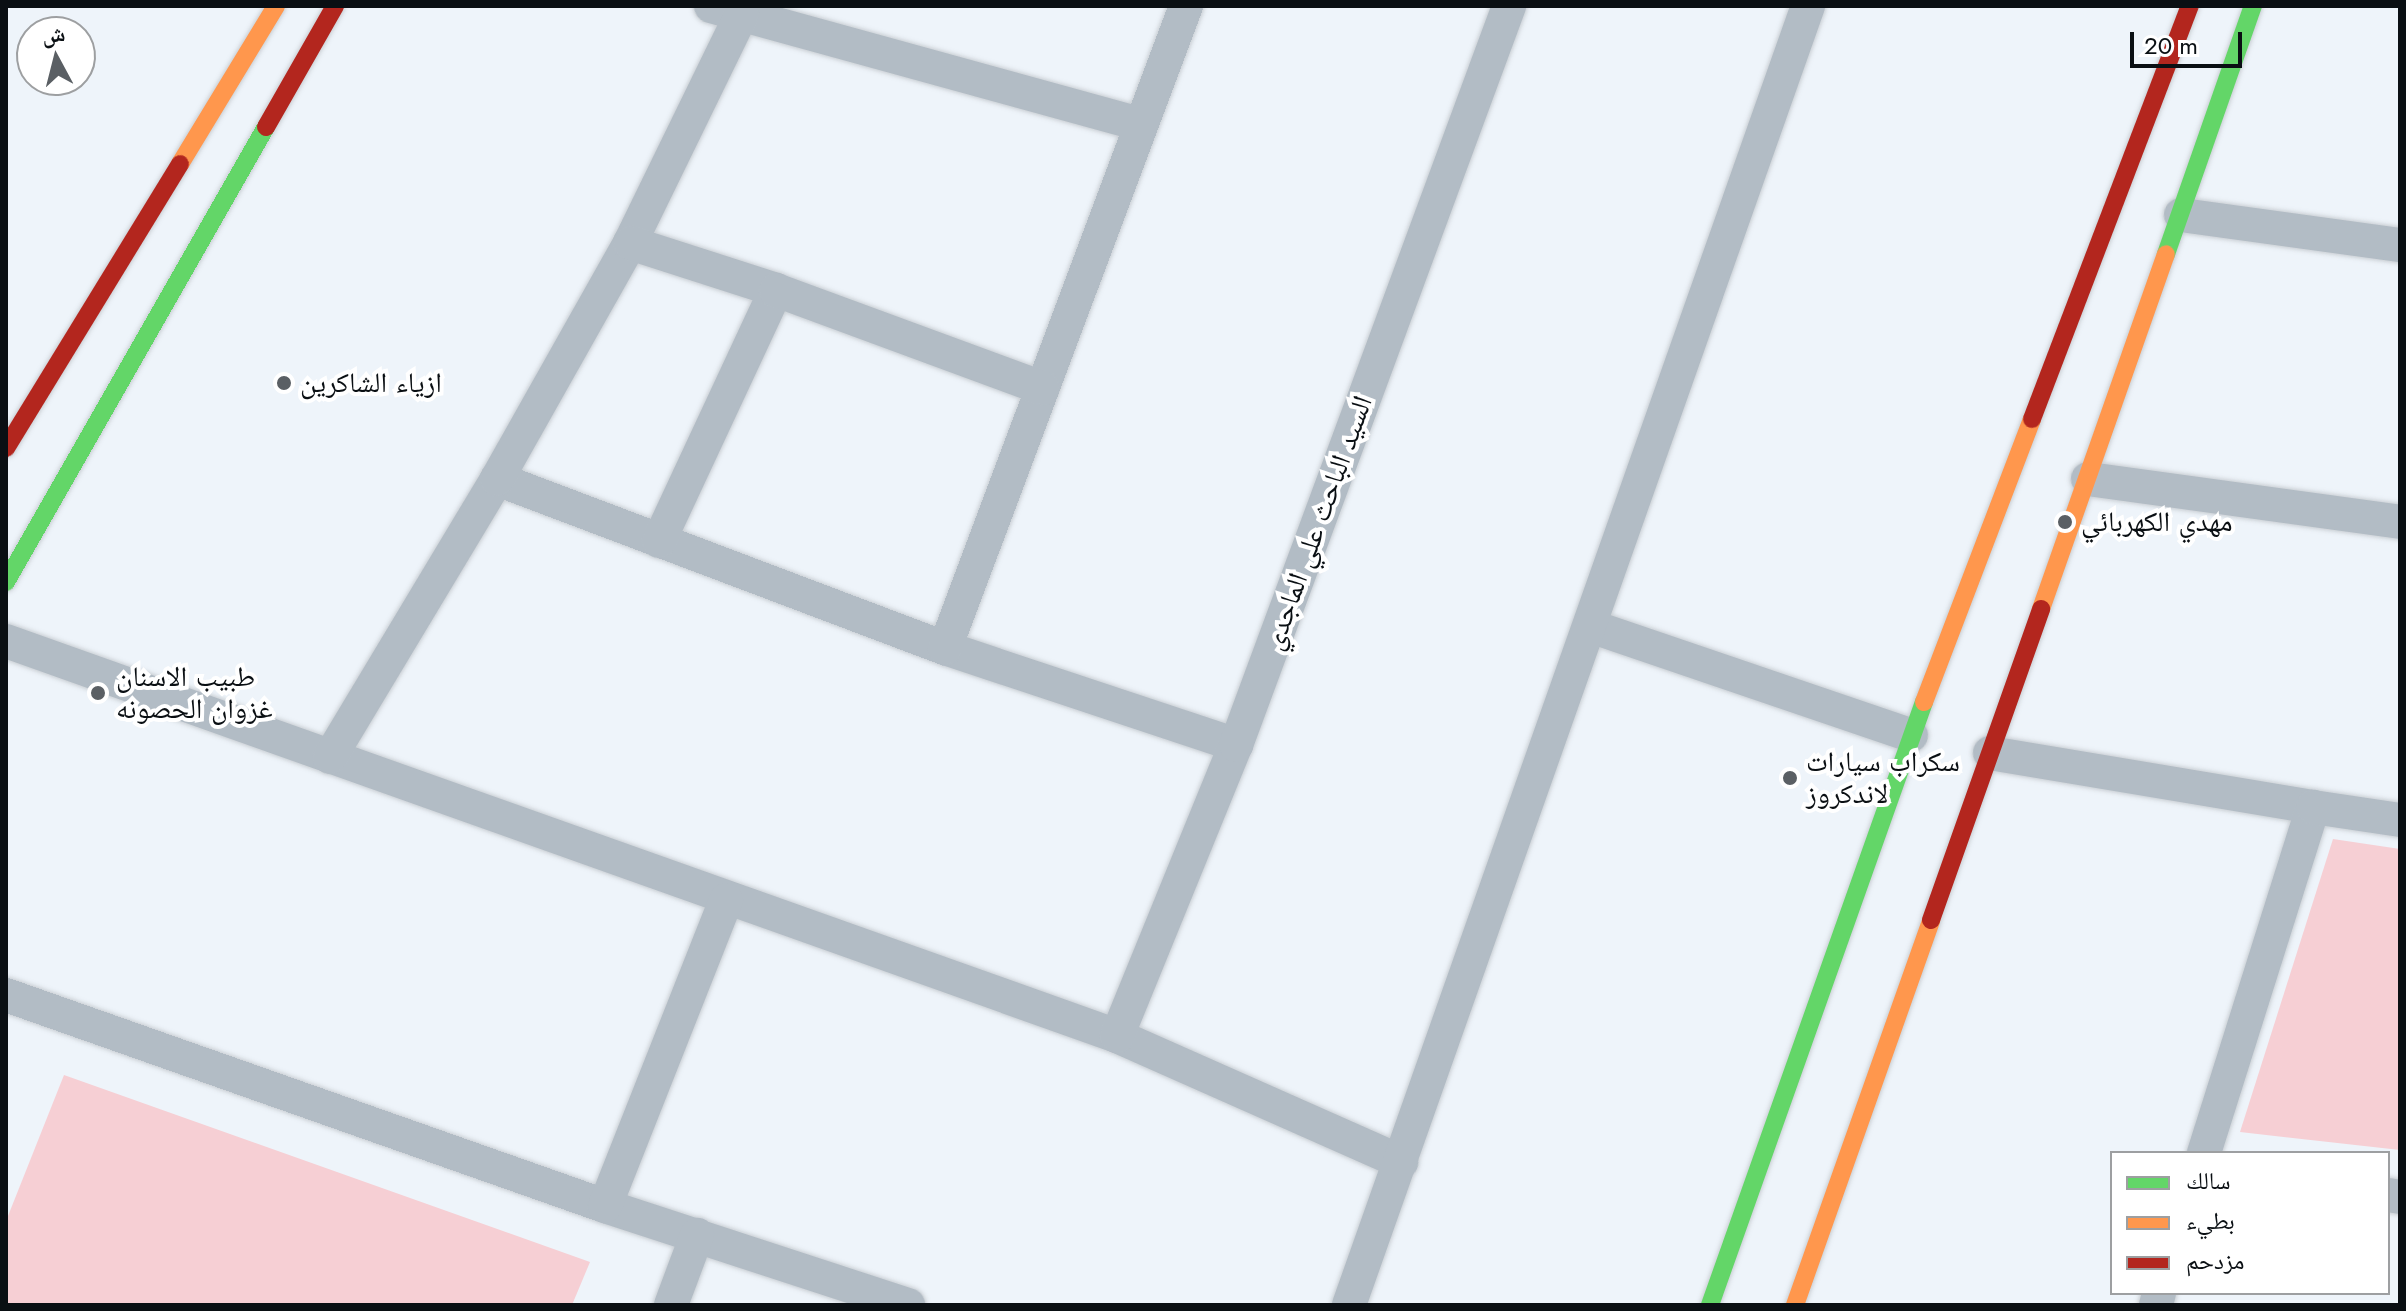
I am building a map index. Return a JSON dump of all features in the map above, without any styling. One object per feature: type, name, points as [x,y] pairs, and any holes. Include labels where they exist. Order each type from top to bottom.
[{"type":"street","points":[[6,448],[276,6]]},
{"type":"street","points":[[6,582],[335,6]]},
{"type":"street","points":[[945,648],[1139,124],[1186,6]]},
{"type":"street","name":"السيد الباحث علي الماجدي","points":[[1117,1036],[1236,745],[1509,6]]},
{"type":"street","points":[[1349,1305],[1808,6]]},
{"type":"street","points":[[1710,1305],[1911,735],[2190,6]]},
{"type":"street","points":[[1795,1305],[2253,6]]},
{"type":"street","points":[[330,757],[497,479],[630,243],[726,11],[1139,124]]},
{"type":"street","points":[[2181,215],[2400,245]]},
{"type":"street","points":[[630,243],[776,290],[1043,388]]},
{"type":"street","points":[[659,541],[776,290]]},
{"type":"street","points":[[497,479],[945,648],[1236,745]]},
{"type":"street","points":[[2088,479],[2400,522]]},
{"type":"street","points":[[1590,626],[1911,735]]},
{"type":"street","points":[[6,641],[726,900],[1117,1036],[1401,1162]]},
{"type":"street","points":[[1990,753],[2400,820]]},
{"type":"street","points":[[2205,1151],[2313,807]]},
{"type":"street","points":[[605,1206],[726,900]]},
{"type":"street","points":[[6,995],[605,1206],[908,1305]]},
{"type":"street","points":[[671,1305],[697,1235]]},
{"type":"shaded area","points":[[2333,839],[2400,849],[2400,1150],[2240,1132]]},
{"type":"shaded area","points":[[64,1075],[590,1262],[572,1305],[6,1305],[6,1221]]},
{"type":"traffic: fast","points":[[2166,254],[2253,6]]},
{"type":"traffic: fast","points":[[6,582],[266,127]]},
{"type":"traffic: fast","points":[[1710,1305],[1924,702]]},
{"type":"traffic: slow","points":[[180,164],[276,6]]},
{"type":"traffic: slow","points":[[2041,609],[2166,254]]},
{"type":"traffic: slow","points":[[1924,702],[2032,419]]},
{"type":"traffic: slow","points":[[1795,1305],[1931,920]]},
{"type":"traffic: jam","points":[[266,127],[335,6]]},
{"type":"traffic: jam","points":[[2032,419],[2190,6]]},
{"type":"traffic: jam","points":[[6,448],[180,164]]},
{"type":"traffic: jam","points":[[1931,920],[2041,609]]},
{"type":"place","name":"ازياء الشاكرين","points":[[284,383]]},
{"type":"place","name":"مهدي الكهربائي","points":[[2065,522]]},
{"type":"place","name":"طبيب الاسنان غزوان الحصونه","points":[[98,693]]},
{"type":"place","name":"سكراب سيارات لاندكروز","points":[[1790,778]]}]
